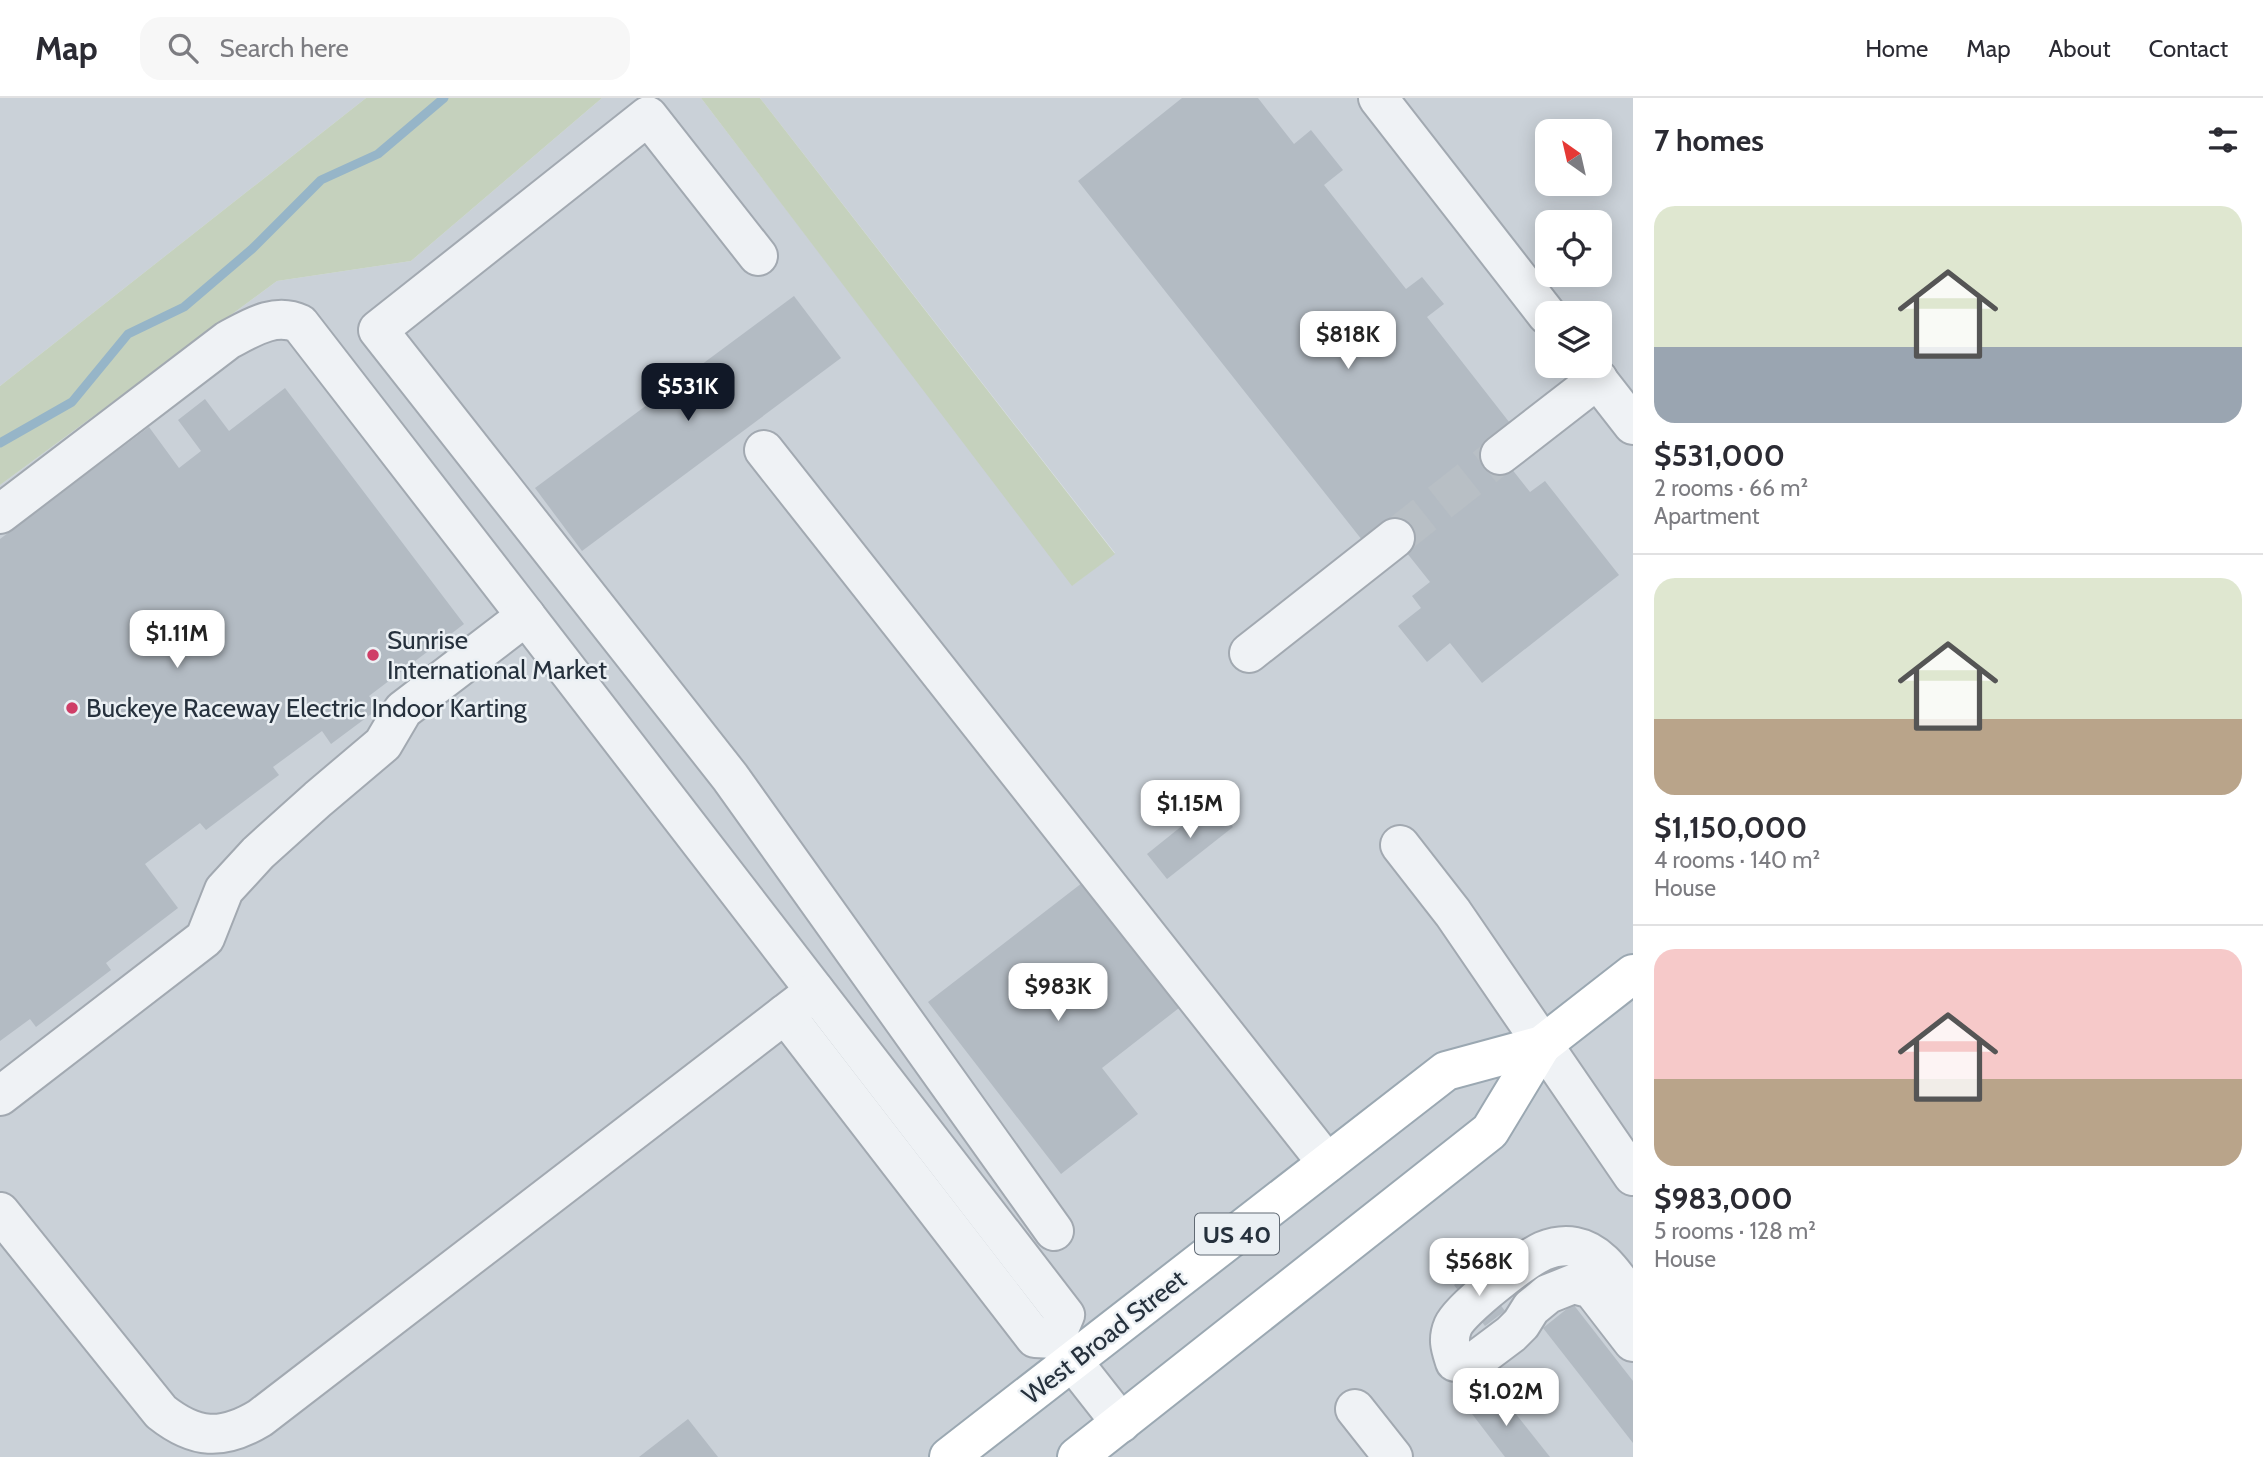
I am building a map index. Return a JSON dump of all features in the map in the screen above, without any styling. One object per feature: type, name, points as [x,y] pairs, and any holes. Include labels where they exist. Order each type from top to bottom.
[{"type":"main road","name":"West Broad Street","points":[[1077,1457],[1490,1131],[1542,1045],[1633,974]]},
{"type":"main road","name":"West Broad Street","points":[[949,1457],[1063,1350],[1327,1163],[1446,1071],[1542,1045]]},
{"type":"lane","points":[[1378,98],[1536,301]]},
{"type":"lane","points":[[758,256],[648,117],[377,330],[730,776],[1054,1231]]},
{"type":"lane","points":[[0,514],[228,340],[267,321],[280,318],[300,324],[1065,1315],[1063,1350]]},
{"type":"lane","points":[[1500,455],[1585,378]]},
{"type":"lane","points":[[1597,378],[1633,425]]},
{"type":"lane","points":[[764,450],[1327,1163]]},
{"type":"lane","points":[[1249,653],[1395,538]]},
{"type":"lane","points":[[0,1096],[205,938],[224,890],[258,853],[383,744],[403,710],[526,615]]},
{"type":"lane","points":[[1400,845],[1453,913],[1633,1176]]},
{"type":"lane","points":[[0,1212],[161,1412],[178,1426],[198,1434],[220,1435],[241,1430],[815,990]]},
{"type":"lane","points":[[785,1014],[1035,1338],[1063,1350],[1121,1423]]},
{"type":"lane","points":[[1633,1300],[1599,1257],[1576,1247],[1563,1246],[1534,1256],[1470,1306],[1454,1324],[1448,1339],[1455,1362],[1471,1364],[1511,1334],[1531,1308],[1548,1294],[1573,1284],[1592,1289],[1633,1342]]},
{"type":"lane","points":[[1355,1409],[1394,1457]]},
{"type":"shaded area","points":[[0,98],[366,98],[0,386]]},
{"type":"shaded area","points":[[602,98],[701,98],[1073,585],[1115,553],[760,98],[1633,98],[1633,1457],[0,1457],[0,485],[277,281],[411,261]]},
{"type":"green space","points":[[366,98],[602,98],[411,261],[277,281],[0,485],[0,386]]},
{"type":"green space","points":[[701,98],[760,98],[1115,554],[1072,586]]},
{"type":"building","points":[[1182,98],[1258,98],[1294,144],[1311,130],[1343,170],[1324,185],[1406,289],[1422,277],[1444,304],[1427,317],[1513,427],[1492,444],[1530,492],[1545,481],[1619,575],[1482,683],[1450,643],[1427,662],[1398,626],[1421,608],[1412,596],[1430,582],[1387,528],[1366,545],[1078,181]]},
{"type":"building","points":[[794,296],[841,358],[582,551],[535,488]]},
{"type":"building","points":[[285,388],[464,624],[369,696],[378,709],[331,744],[322,731],[273,767],[279,775],[206,830],[200,823],[145,864],[178,908],[106,963],[111,970],[36,1027],[30,1019],[0,1041],[0,539],[149,427],[179,468],[201,451],[178,420],[205,399],[229,431]]},
{"type":"building","points":[[1213,801],[1233,827],[1167,879],[1147,854]]},
{"type":"building","points":[[1082,883],[1179,1008],[1102,1068],[1138,1114],[1061,1174],[928,1002]]},
{"type":"building","points":[[1474,1269],[1505,1311],[1485,1326],[1454,1285]]},
{"type":"building","points":[[1573,1304],[1633,1381],[1633,1443],[1543,1328]]},
{"type":"building","points":[[1496,1389],[1550,1457],[1505,1457],[1469,1410]]},
{"type":"building","points":[[688,1419],[718,1457],[639,1457]]},
{"type":"waterway","points":[[0,443],[72,402],[128,334],[184,307],[252,249],[321,180],[378,154],[444,98]]},
{"type":"tunnel","points":[[1395,538],[1500,455]]},
{"type":"place","name":"Sunrise International Market","points":[[373,655]]},
{"type":"place","name":"Buckeye Raceway Electric Indoor Karting","points":[[72,708]]}]
